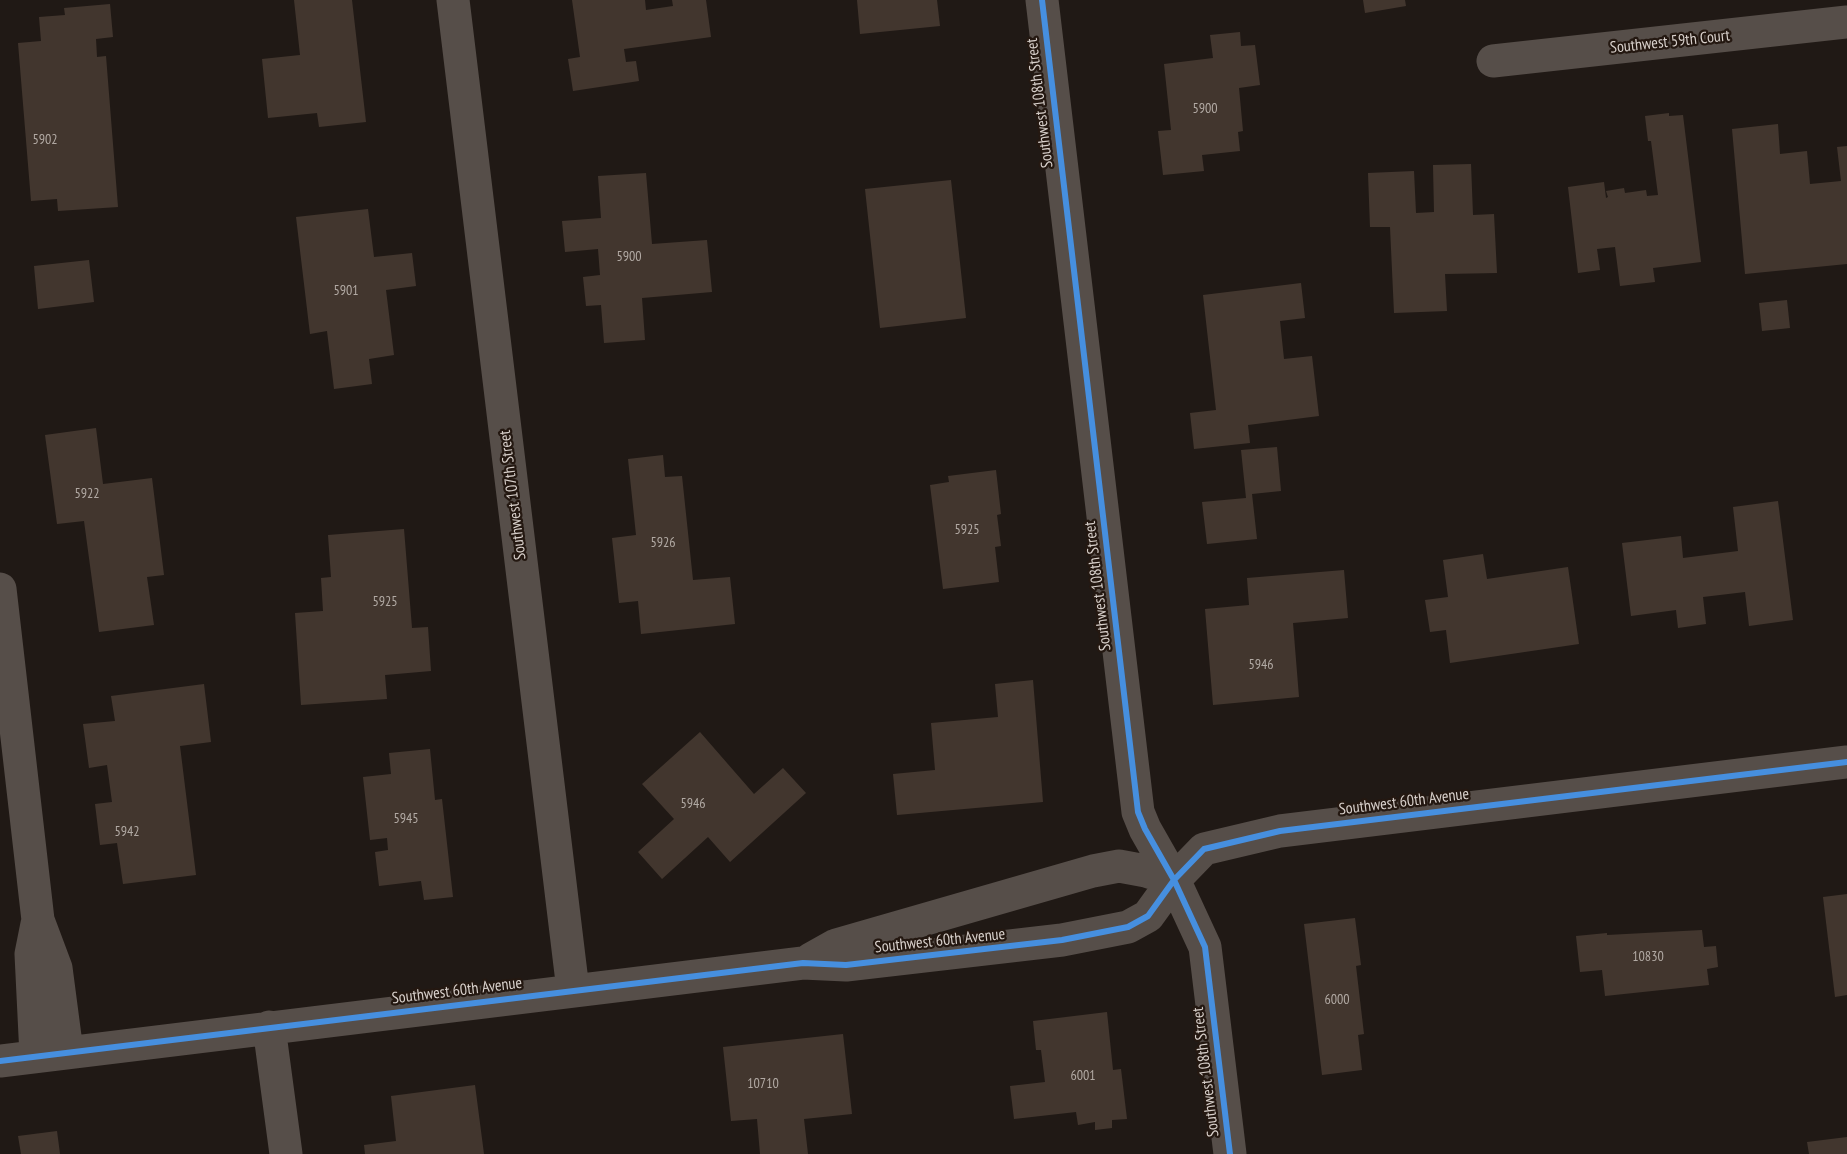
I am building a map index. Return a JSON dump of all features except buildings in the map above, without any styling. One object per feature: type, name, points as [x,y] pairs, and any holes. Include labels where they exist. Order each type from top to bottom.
[{"type":"street","name":"Southwest 107th Street","points":[[453,0],[573,990]]},
{"type":"street","name":"Southwest 108th Street","points":[[1042,0],[1138,812],[1174,880],[1205,947],[1230,1154]]},
{"type":"street","name":"Southwest 59th Court","points":[[1493,61],[1847,22]]},
{"type":"street","points":[[0,589],[38,920],[31,954],[52,1054]]},
{"type":"street","name":"Southwest 60th Avenue","points":[[0,1060],[803,963],[846,965],[1062,940],[1128,927],[1148,916],[1174,880],[1204,849],[1281,831],[1847,762]]},
{"type":"street","name":"Southwest 60th Avenue","points":[[803,963],[836,945],[1093,871],[1119,866],[1146,871],[1174,880]]},
{"type":"street","points":[[269,1027],[286,1154]]},
{"type":"cycle path","points":[[1042,0],[1138,812],[1174,880],[1205,947],[1230,1154]]},
{"type":"cycle path","points":[[0,1061],[803,963],[846,965],[1062,940],[1128,927],[1148,916],[1174,880],[1204,849],[1280,831],[1847,762]]}]
